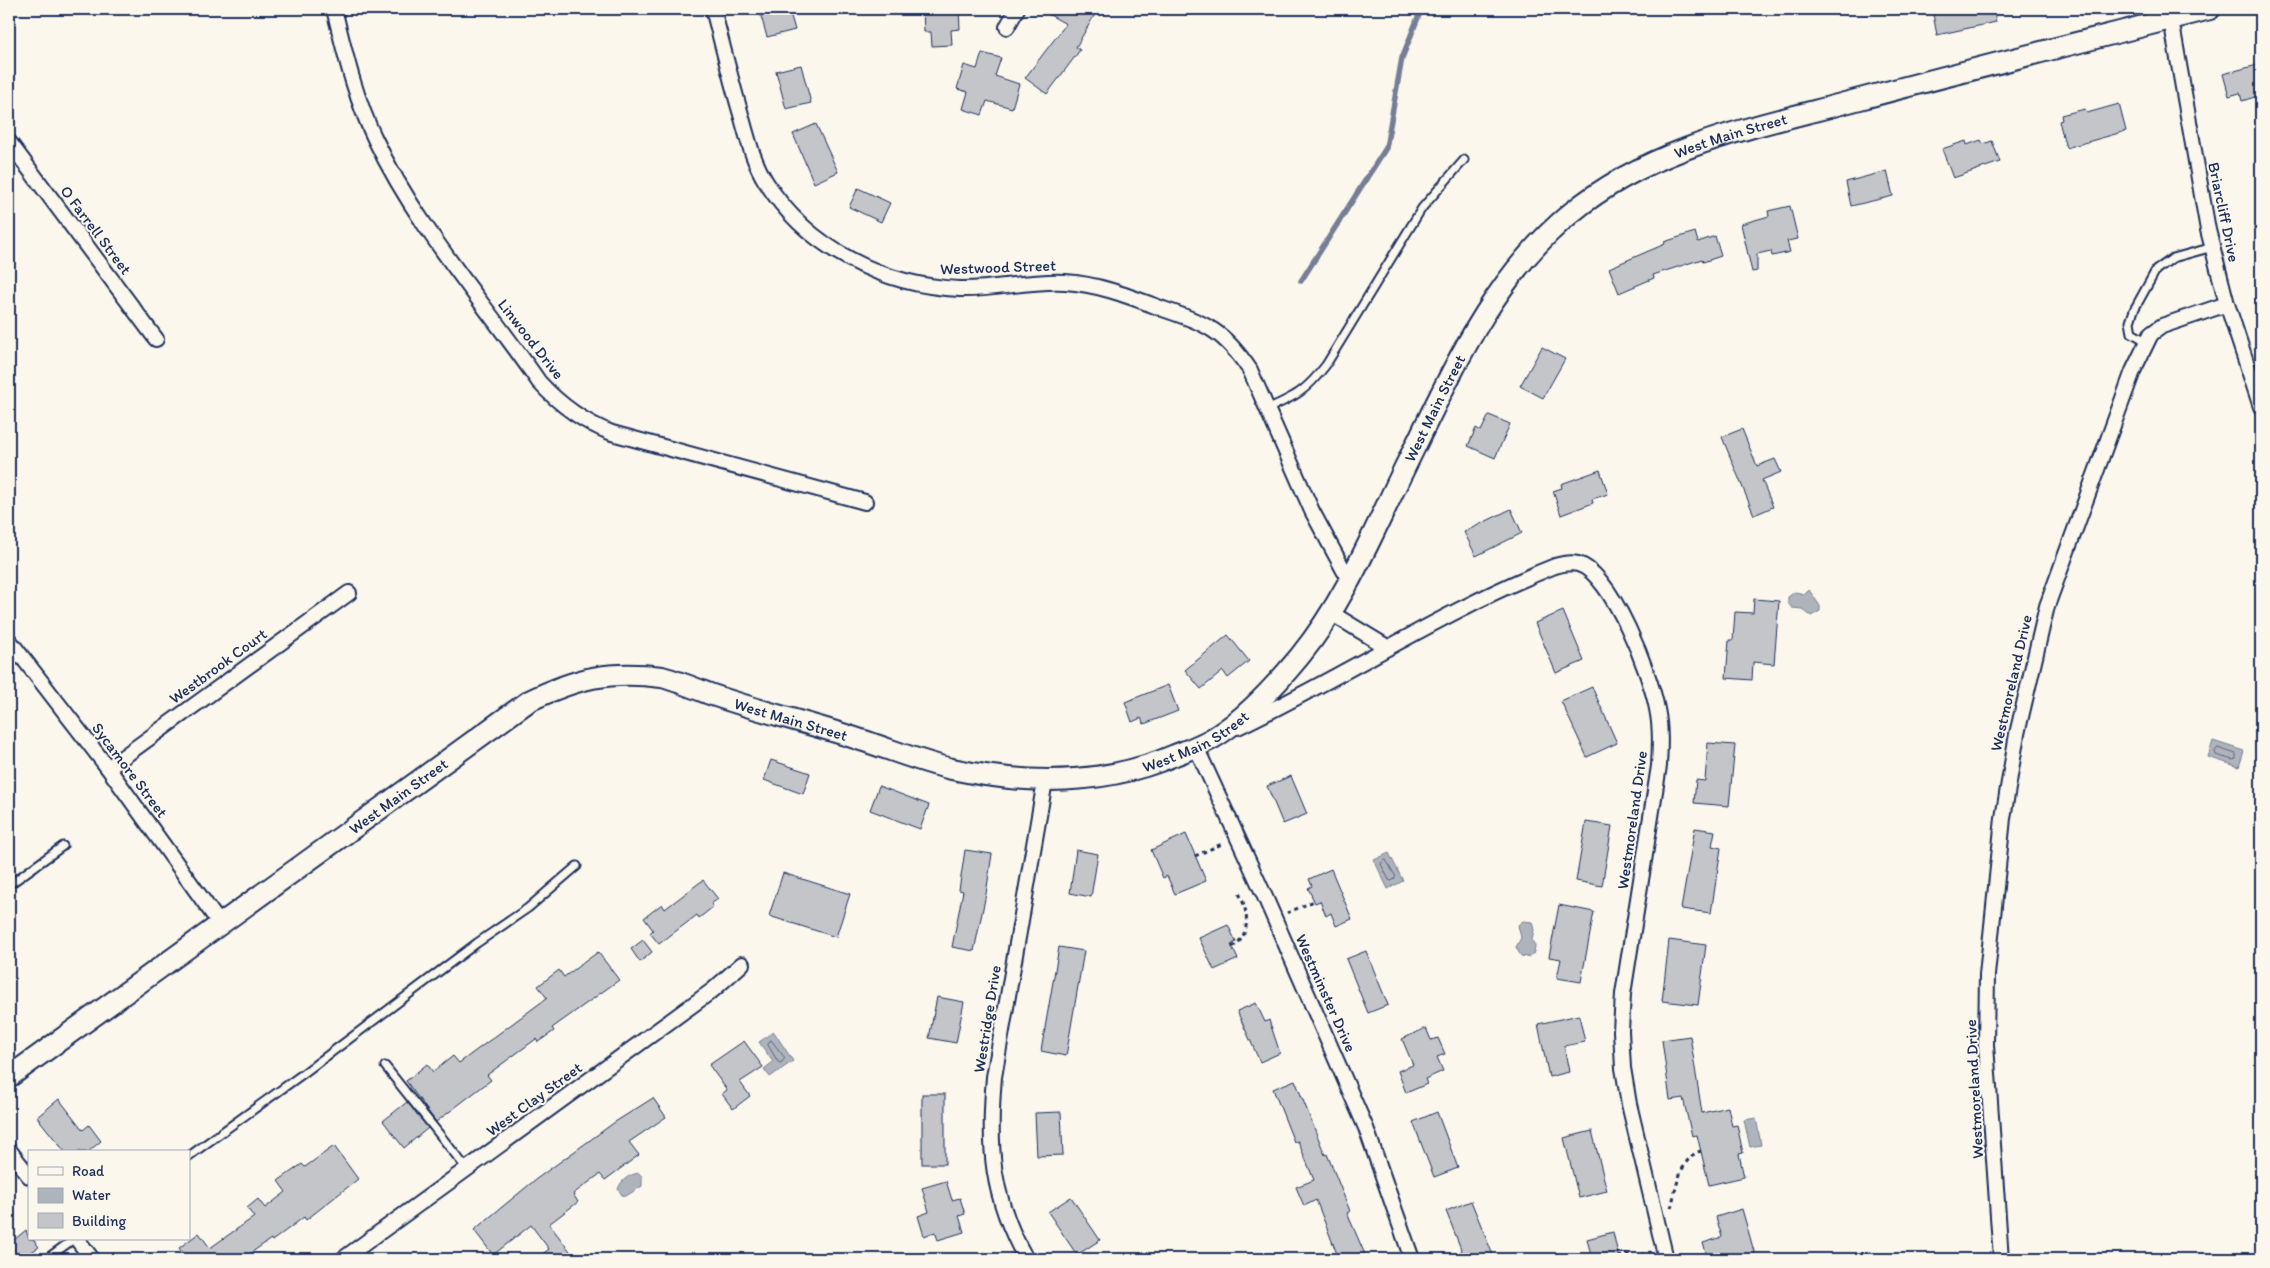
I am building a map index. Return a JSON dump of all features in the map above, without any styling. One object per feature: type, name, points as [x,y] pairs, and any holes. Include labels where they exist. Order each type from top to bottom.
[{"type":"main road","name":"West Main Street","points":[[9,1077],[529,701],[584,679],[610,674],[662,677],[863,740],[906,756],[949,768],[1000,777],[1044,780],[1086,779],[1120,774],[1154,765],[1196,747],[1219,735],[1277,682],[1302,654],[1331,613],[1349,580],[1450,376],[1480,320],[1511,274],[1529,253],[1547,234],[1584,202],[1642,166],[1696,145],[1747,129],[2210,9]]},
{"type":"street","name":"Linwood Drive","points":[[334,9],[355,88],[374,138],[397,181],[449,260],[539,382],[555,399],[577,416],[612,433],[865,502]]},
{"type":"street","name":"Westwood Street","points":[[713,9],[752,155],[766,182],[785,208],[808,231],[834,250],[867,268],[894,278],[927,286],[961,289],[1033,282],[1067,282],[1118,293],[1203,322],[1223,336],[1238,352],[1250,370],[1312,511],[1349,580]]},
{"type":"street","points":[[1007,27],[1017,9]]},
{"type":"street","name":"Briarcliff Drive","points":[[2171,19],[2192,148],[2213,247],[2227,304],[2261,407]]},
{"type":"street","name":"O Farrell Street","points":[[9,142],[156,339]]},
{"type":"street","name":"Westmoreland Drive","points":[[2001,1259],[1986,1045],[1987,975],[2009,776],[2047,606],[2133,371],[2152,334],[2162,326],[2227,304]]},
{"type":"street","name":"Westmoreland Drive","points":[[1219,735],[1296,699],[1460,608],[1527,577],[1567,563],[1578,564],[1590,570],[1602,584],[1621,614],[1651,682],[1658,711],[1661,737],[1660,766],[1623,994],[1621,1031],[1623,1068],[1629,1104],[1665,1256]]},
{"type":"street","name":"Westbrook Court","points":[[108,768],[349,593]]},
{"type":"street","points":[[1331,613],[1387,647]]},
{"type":"street","name":"Sycamore Street","points":[[9,640],[108,768],[220,924]]},
{"type":"street","name":"Westminster Drive","points":[[1196,747],[1366,1128],[1412,1259]]},
{"type":"street","name":"Westridge Drive","points":[[1026,1259],[1005,1215],[996,1184],[991,1153],[990,1121],[994,1078],[1044,780]]},
{"type":"street","name":"West Clay Street","points":[[348,1258],[713,990],[742,964]]},
{"type":"street","points":[[9,1150],[28,1175]]},
{"type":"street","points":[[77,1240],[92,1259]]},
{"type":"lane","points":[[1267,409],[1301,393],[1313,382],[1326,365],[1422,208],[1464,160]]},
{"type":"lane","points":[[2148,342],[2132,333],[2130,322],[2134,310],[2156,270],[2173,258],[2213,247]]},
{"type":"lane","points":[[9,885],[63,846]]},
{"type":"lane","points":[[190,1155],[304,1073],[477,943],[528,908],[577,866]]},
{"type":"lane","points":[[385,1066],[467,1169]]},
{"type":"lane","points":[[46,1259],[74,1240]]},
{"type":"path","points":[[1195,856],[1236,837]]},
{"type":"path","points":[[1232,947],[1244,935],[1247,922],[1244,904],[1237,890]]},
{"type":"path","points":[[1274,919],[1314,901]]},
{"type":"path","points":[[1671,1208],[1678,1180],[1686,1164],[1694,1153],[1701,1152]]},
{"type":"path","points":[[1618,1257],[1626,1254],[1634,1257],[1652,1252],[1665,1256]]},
{"type":"water","points":[[1809,590],[1820,606],[1820,611],[1811,616],[1802,609],[1792,608],[1788,603],[1788,597],[1795,592],[1805,594]]},
{"type":"water","points":[[2213,741],[2244,751],[2239,767],[2208,757]]},
{"type":"water","points":[[1389,853],[1403,881],[1388,889],[1374,860]]},
{"type":"water","points":[[1523,921],[1532,922],[1534,930],[1532,940],[1535,946],[1534,953],[1528,957],[1521,956],[1516,947],[1521,938],[1518,925]]},
{"type":"water","points":[[774,1032],[793,1061],[770,1077],[764,1069],[773,1062],[759,1042]]},
{"type":"water","points":[[1756,1118],[1761,1145],[1750,1147],[1744,1120]]},
{"type":"water","points":[[639,1173],[642,1177],[642,1186],[626,1196],[622,1195],[618,1189],[621,1183],[629,1176]]},
{"type":"building","points":[[759,9],[789,9],[795,30],[767,37]]},
{"type":"building","points":[[923,9],[959,9],[960,29],[951,30],[952,45],[932,46],[931,32],[924,32]]},
{"type":"building","points":[[1039,9],[1098,9],[1076,47],[1080,50],[1047,94],[1025,78],[1066,24]]},
{"type":"building","points":[[1932,9],[1993,9],[1996,22],[1937,35]]},
{"type":"building","points":[[982,53],[1001,58],[995,76],[1019,84],[1012,108],[987,101],[982,115],[963,109],[968,92],[957,89],[964,65],[977,69]]},
{"type":"building","points":[[2261,64],[2261,95],[2242,101],[2240,93],[2229,96],[2223,74]]},
{"type":"building","points":[[801,65],[811,103],[786,109],[776,71]]},
{"type":"building","points":[[2119,104],[2126,131],[2066,148],[2059,121],[2062,120],[2061,115],[2085,109],[2087,113]]},
{"type":"building","points":[[816,124],[838,172],[814,183],[793,134]]},
{"type":"building","points":[[1981,140],[1983,144],[1992,141],[2000,162],[1953,178],[1942,149],[1966,141],[1967,145]]},
{"type":"building","points":[[1887,171],[1893,196],[1851,206],[1846,182]]},
{"type":"building","points":[[858,188],[890,203],[881,222],[849,207]]},
{"type":"building","points":[[1790,206],[1798,239],[1787,241],[1790,252],[1772,256],[1771,251],[1757,254],[1757,271],[1752,272],[1741,224],[1769,216],[1768,211]]},
{"type":"building","points":[[1695,232],[1698,242],[1715,236],[1721,256],[1703,262],[1702,259],[1653,275],[1654,278],[1619,293],[1609,268],[1665,244],[1664,242]]},
{"type":"building","points":[[1542,347],[1565,359],[1543,398],[1520,386]]},
{"type":"building","points":[[1489,415],[1510,424],[1495,458],[1468,446],[1476,428],[1481,431]]},
{"type":"building","points":[[1742,429],[1757,466],[1775,459],[1781,472],[1762,480],[1773,507],[1754,515],[1722,437]]},
{"type":"building","points":[[1600,470],[1608,494],[1592,499],[1593,503],[1561,515],[1553,491],[1562,488],[1561,484]]},
{"type":"building","points":[[1511,509],[1522,533],[1476,556],[1464,532]]},
{"type":"building","points":[[1754,599],[1779,601],[1774,664],[1753,662],[1752,680],[1726,678],[1729,640],[1733,640],[1735,612],[1753,613]]},
{"type":"building","points":[[1563,611],[1584,661],[1556,673],[1535,623]]},
{"type":"building","points":[[1228,635],[1249,661],[1228,678],[1223,671],[1201,689],[1185,670]]},
{"type":"building","points":[[1168,685],[1178,711],[1144,724],[1141,718],[1132,722],[1125,702]]},
{"type":"building","points":[[1592,687],[1617,743],[1587,757],[1561,701]]},
{"type":"building","points":[[1708,743],[1735,745],[1729,806],[1694,803],[1696,780],[1705,781]]},
{"type":"building","points":[[771,760],[810,773],[803,794],[764,780]]},
{"type":"building","points":[[1291,776],[1307,814],[1283,824],[1267,786]]},
{"type":"building","points":[[879,786],[929,805],[920,829],[870,810]]},
{"type":"building","points":[[1586,822],[1612,826],[1602,886],[1576,881]]},
{"type":"building","points":[[1695,828],[1715,831],[1712,846],[1721,848],[1711,913],[1681,909]]},
{"type":"building","points":[[1186,834],[1206,881],[1175,894],[1167,876],[1163,878],[1151,850]]},
{"type":"building","points":[[965,850],[992,854],[974,951],[952,947],[963,891],[959,890]]},
{"type":"building","points":[[1076,850],[1098,854],[1091,897],[1070,893]]},
{"type":"building","points":[[1331,869],[1352,919],[1336,926],[1331,913],[1326,916],[1320,901],[1315,903],[1308,888],[1312,886],[1309,879]]},
{"type":"building","points":[[783,873],[850,894],[836,937],[769,916]]},
{"type":"building","points":[[703,880],[718,899],[711,904],[713,907],[699,918],[697,915],[659,944],[650,933],[653,930],[644,918],[662,904],[665,909]]},
{"type":"building","points":[[1559,905],[1594,912],[1581,982],[1557,978],[1561,959],[1549,957]]},
{"type":"building","points":[[1228,925],[1236,942],[1231,945],[1238,959],[1214,970],[1199,938]]},
{"type":"building","points":[[643,940],[652,952],[640,962],[631,949]]},
{"type":"building","points":[[1669,940],[1706,945],[1698,1005],[1662,1001]]},
{"type":"building","points":[[1059,947],[1084,951],[1066,1056],[1041,1051]]},
{"type":"building","points":[[1366,951],[1388,1005],[1368,1013],[1346,959]]},
{"type":"building","points":[[598,952],[619,980],[552,1028],[554,1031],[538,1042],[536,1039],[487,1075],[491,1080],[436,1122],[406,1081],[427,1064],[433,1072],[453,1056],[459,1063],[547,998],[538,986],[559,970],[564,977]]},
{"type":"building","points":[[937,997],[964,1002],[956,1043],[929,1038]]},
{"type":"building","points":[[1256,1003],[1265,1022],[1269,1020],[1280,1053],[1260,1062],[1237,1011]]},
{"type":"building","points":[[1579,1015],[1585,1042],[1564,1046],[1569,1072],[1549,1077],[1538,1024]]},
{"type":"building","points":[[1426,1028],[1431,1040],[1438,1038],[1445,1054],[1437,1057],[1443,1071],[1425,1079],[1427,1084],[1406,1093],[1398,1071],[1413,1065],[1402,1039]]},
{"type":"building","points":[[1690,1036],[1702,1113],[1728,1107],[1732,1126],[1737,1125],[1743,1153],[1739,1154],[1744,1177],[1709,1185],[1697,1135],[1692,1136],[1683,1098],[1670,1100],[1662,1040]]},
{"type":"building","points":[[744,1041],[763,1067],[740,1082],[750,1096],[733,1109],[722,1094],[727,1090],[709,1065]]},
{"type":"building","points":[[1295,1080],[1350,1211],[1347,1213],[1367,1259],[1339,1259],[1316,1200],[1304,1206],[1296,1187],[1314,1180],[1298,1141],[1294,1142],[1273,1089]]},
{"type":"building","points":[[922,1094],[945,1094],[945,1164],[922,1164]]},
{"type":"building","points":[[653,1098],[666,1117],[629,1142],[639,1155],[605,1180],[600,1174],[573,1194],[578,1202],[549,1224],[576,1259],[536,1259],[549,1249],[531,1225],[493,1255],[474,1230],[535,1180],[615,1122]]},
{"type":"building","points":[[59,1099],[83,1130],[89,1125],[101,1141],[90,1150],[63,1150],[37,1117]]},
{"type":"building","points":[[407,1102],[428,1128],[404,1148],[383,1121]]},
{"type":"building","points":[[1061,1112],[1063,1155],[1037,1156],[1035,1113]]},
{"type":"building","points":[[1437,1112],[1458,1168],[1434,1177],[1413,1122]]},
{"type":"building","points":[[1592,1131],[1607,1191],[1579,1198],[1564,1138]]},
{"type":"building","points":[[334,1146],[358,1179],[306,1220],[304,1217],[272,1241],[271,1239],[242,1259],[187,1259],[179,1248],[199,1233],[210,1248],[254,1217],[247,1208],[258,1199],[265,1208],[286,1192],[278,1181],[302,1164],[305,1167]]},
{"type":"building","points":[[946,1181],[952,1200],[960,1198],[965,1214],[959,1216],[964,1232],[938,1240],[935,1232],[924,1236],[918,1216],[929,1212],[922,1188]]},
{"type":"building","points":[[1071,1197],[1100,1240],[1077,1255],[1048,1212]]},
{"type":"building","points":[[1471,1201],[1493,1255],[1483,1259],[1465,1259],[1446,1211]]},
{"type":"building","points":[[1742,1209],[1755,1255],[1739,1259],[1708,1259],[1703,1243],[1722,1237],[1716,1217]]},
{"type":"building","points":[[26,1230],[28,1240],[34,1240],[39,1247],[21,1259],[9,1244]]},
{"type":"building","points":[[1613,1232],[1619,1259],[1592,1259],[1587,1239]]},
{"type":"waterway","points":[[1301,281],[1386,148],[1402,58],[1421,10],[1430,9]]}]
